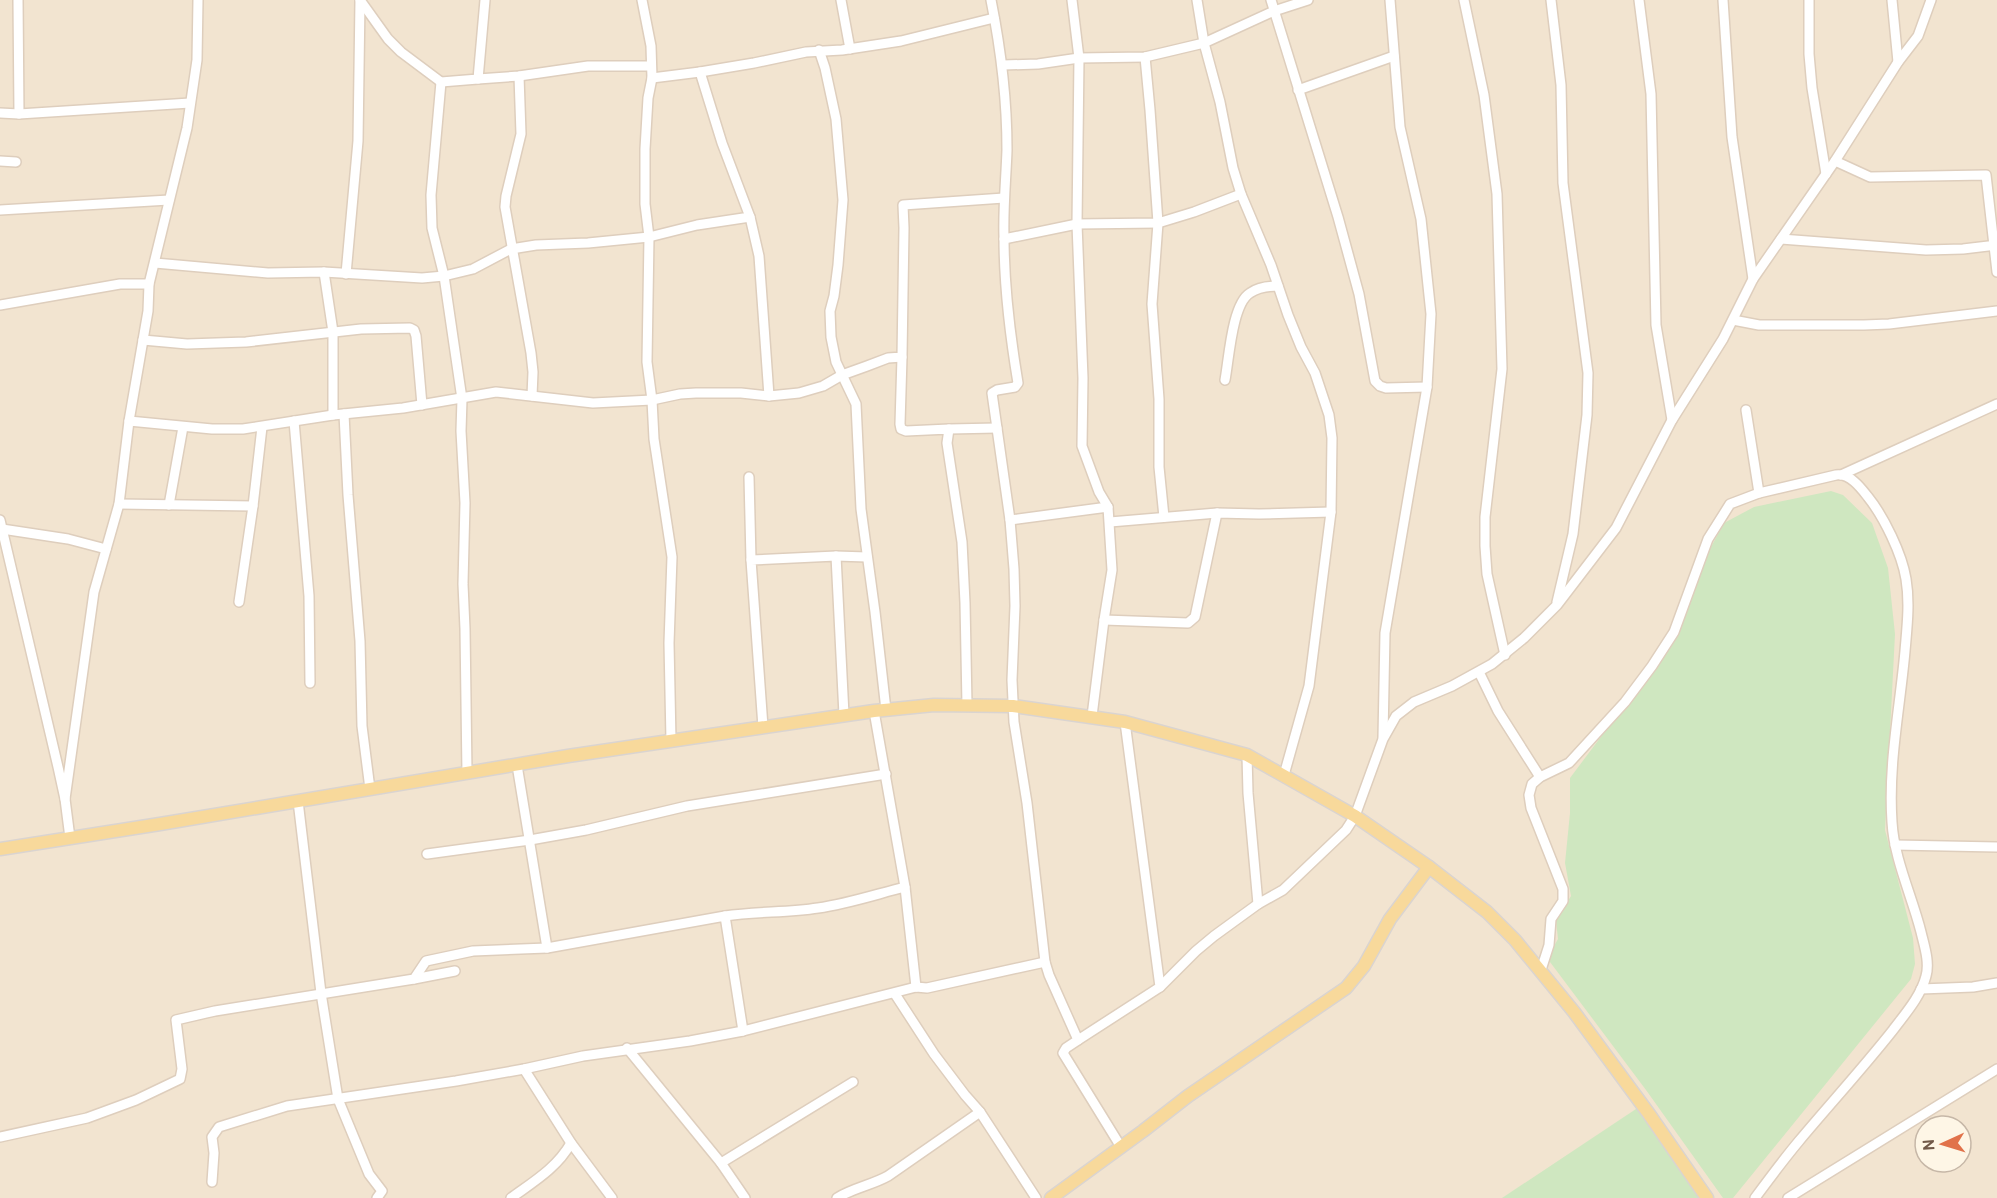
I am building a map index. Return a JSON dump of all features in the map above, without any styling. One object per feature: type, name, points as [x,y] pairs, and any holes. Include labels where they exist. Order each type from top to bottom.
[{"type":"main road","points":[[0,849],[517,765],[844,715],[934,705],[1013,706],[1125,722],[1247,755],[1355,816],[1429,867],[1487,912],[1541,970],[1632,1090],[1707,1198]]},
{"type":"main road","points":[[1051,1198],[1188,1096],[1351,984],[1390,920],[1429,867]]},
{"type":"street","points":[[18,0],[19,114]]},
{"type":"street","points":[[65,799],[93,603],[119,504],[129,421],[148,311],[149,284],[179,164],[190,103],[197,60],[198,0]]},
{"type":"street","points":[[360,0],[388,39],[401,52],[441,82],[519,76],[588,66],[651,66]]},
{"type":"street","points":[[346,274],[358,141],[360,0]]},
{"type":"street","points":[[478,78],[485,0]]},
{"type":"street","points":[[642,0],[651,46],[652,78],[648,98],[645,148],[645,204],[649,237],[647,362],[654,439],[672,557],[669,643],[671,741]]},
{"type":"street","points":[[841,0],[850,49]]},
{"type":"street","points":[[991,0],[1003,64],[1006,150],[1004,239],[1009,320],[1018,383],[1015,387],[997,390],[993,393],[1010,520],[1015,606],[1012,680],[1014,722],[1027,803],[1045,962],[1048,975],[1078,1040]]},
{"type":"street","points":[[1071,0],[1079,57],[1077,224],[1083,378],[1082,446],[1099,492],[1108,507],[1112,570],[1092,716]]},
{"type":"street","points":[[1197,0],[1204,43],[1241,194],[1301,347],[1315,374],[1329,415],[1332,438],[1331,512],[1309,686],[1284,775]]},
{"type":"street","points":[[1271,0],[1338,217],[1359,294],[1376,381],[1380,386],[1386,388],[1427,387]]},
{"type":"street","points":[[1003,64],[1038,64],[1079,57],[1144,57],[1204,43],[1274,11],[1308,0]]},
{"type":"street","points":[[1383,739],[1385,633],[1427,387],[1431,314],[1421,219],[1403,145],[1390,0]]},
{"type":"street","points":[[1464,0],[1484,95],[1497,194],[1502,369],[1485,517],[1485,546],[1488,574],[1505,655]]},
{"type":"street","points":[[1551,0],[1561,85],[1563,183],[1588,373],[1587,416],[1573,534],[1557,605]]},
{"type":"street","points":[[1639,0],[1651,94],[1656,325],[1672,420]]},
{"type":"street","points":[[1723,0],[1732,137],[1753,279]]},
{"type":"street","points":[[1809,0],[1809,54],[1812,88],[1826,174]]},
{"type":"street","points":[[1892,0],[1898,62]]},
{"type":"street","points":[[1121,1148],[1063,1053],[1066,1048],[1160,987],[1196,951],[1258,904],[1283,890],[1316,861],[1346,830],[1355,816],[1383,739],[1396,716],[1414,702],[1452,686],[1505,655],[1557,605],[1616,528],[1672,420],[1713,357],[1753,279],[1835,161],[1898,62],[1918,36],[1931,0]]},
{"type":"street","points":[[652,78],[754,63],[784,55],[819,50],[850,49],[901,41],[994,18]]},
{"type":"street","points":[[819,50],[836,119],[843,200],[838,265],[830,319],[836,362],[856,404],[861,509],[875,612],[886,774],[905,887],[916,987]]},
{"type":"street","points":[[1298,90],[1394,56]]},
{"type":"street","points":[[1144,57],[1158,223],[1152,304],[1160,399],[1159,467],[1164,517]]},
{"type":"street","points":[[700,72],[720,136],[750,217],[759,256],[769,396]]},
{"type":"street","points":[[519,76],[521,134],[505,201],[511,249],[532,364],[532,396]]},
{"type":"street","points":[[441,82],[430,195],[432,228],[444,276],[462,399],[467,773]]},
{"type":"street","points":[[0,113],[19,114],[190,103]]},
{"type":"street","points":[[0,161],[16,162]]},
{"type":"street","points":[[1835,161],[1870,177],[1997,175]]},
{"type":"street","points":[[1986,175],[1997,272]]},
{"type":"street","points":[[1004,239],[1077,224],[1158,223],[1241,194]]},
{"type":"street","points":[[997,428],[906,431],[901,429],[903,205],[1004,198]]},
{"type":"street","points":[[0,210],[169,200]]},
{"type":"street","points":[[155,263],[268,273],[324,272],[422,278],[444,276],[473,269],[511,249],[536,245],[649,237],[698,225],[750,217]]},
{"type":"street","points":[[1781,239],[1926,250],[1995,245]]},
{"type":"street","points":[[324,272],[333,332],[333,415]]},
{"type":"street","points":[[0,305],[120,284],[149,284]]},
{"type":"street","points":[[1225,380],[1240,305],[1248,294],[1259,288],[1278,286]]},
{"type":"street","points":[[1733,320],[1759,325],[1864,326],[1997,311]]},
{"type":"street","points":[[143,340],[188,344],[246,342],[333,332],[410,328],[414,330],[418,355],[422,405]]},
{"type":"street","points":[[129,421],[230,430],[422,405],[496,392],[592,403],[652,400],[680,394],[769,396],[813,390],[842,375],[888,358],[902,357]]},
{"type":"street","points":[[1541,970],[1549,945],[1551,919],[1563,901],[1563,889],[1531,808],[1528,795],[1532,784],[1540,777],[1569,764],[1625,702],[1674,632],[1708,539],[1724,511],[1734,501],[1759,493],[1841,475],[1997,404]]},
{"type":"street","points":[[1746,410],[1759,493]]},
{"type":"street","points":[[344,414],[360,641],[362,726],[370,789]]},
{"type":"street","points":[[294,421],[309,596],[310,683]]},
{"type":"street","points":[[169,506],[183,427]]},
{"type":"street","points":[[239,602],[262,427]]},
{"type":"street","points":[[949,429],[947,443],[962,542],[967,705]]},
{"type":"street","points":[[1755,1198],[1798,1142],[1864,1067],[1904,1015],[1921,989],[1926,975],[1925,947],[1914,903],[1895,845],[1892,821],[1893,746],[1903,678],[1909,609],[1906,577],[1879,511],[1853,481],[1841,475]]},
{"type":"street","points":[[749,477],[751,560],[763,727]]},
{"type":"street","points":[[119,504],[253,506]]},
{"type":"street","points":[[1010,520],[1108,507]]},
{"type":"street","points":[[1110,522],[1217,513],[1331,512]]},
{"type":"street","points":[[1104,620],[1188,623],[1192,621],[1196,617],[1217,513]]},
{"type":"street","points":[[70,838],[65,799],[1,525],[106,549]]},
{"type":"street","points":[[751,560],[836,556],[867,557]]},
{"type":"street","points":[[836,556],[844,715]]},
{"type":"street","points":[[1479,672],[1498,711],[1540,777]]},
{"type":"street","points":[[1125,722],[1160,987]]},
{"type":"street","points":[[1247,755],[1248,793],[1258,904]]},
{"type":"street","points":[[517,765],[547,948]]},
{"type":"street","points":[[427,854],[530,840],[586,830],[687,806],[886,774]]},
{"type":"street","points":[[298,801],[321,993],[338,1099],[369,1174],[382,1191],[377,1198]]},
{"type":"street","points":[[1895,845],[1997,847]]},
{"type":"street","points":[[414,979],[426,961],[473,951],[547,948],[747,912],[775,913],[820,908],[905,887]]},
{"type":"street","points":[[725,916],[743,1031]]},
{"type":"street","points":[[212,1182],[214,1153],[212,1137],[219,1127],[287,1106],[524,1069],[627,1048],[690,1041],[743,1031],[916,987],[927,987],[1045,962]]},
{"type":"street","points":[[0,1137],[87,1118],[136,1100],[180,1079],[182,1069],[176,1020],[214,1011],[455,971]]},
{"type":"street","points":[[1921,989],[1972,987],[1997,983]]},
{"type":"street","points":[[894,994],[934,1054],[980,1112],[1036,1198]]},
{"type":"street","points":[[627,1048],[721,1163],[745,1198]]},
{"type":"street","points":[[524,1069],[571,1143],[612,1198]]},
{"type":"street","points":[[1788,1198],[1997,1069]]},
{"type":"street","points":[[721,1163],[853,1082]]},
{"type":"street","points":[[837,1198],[882,1180],[980,1112]]},
{"type":"street","points":[[510,1198],[551,1169],[571,1143]]},
{"type":"shaded area","points":[[0,0],[1997,0],[1997,1198],[0,1198]]},
{"type":"green space","points":[[1831,491],[1843,495],[1872,523],[1888,568],[1895,634],[1885,830],[1913,938],[1915,964],[1911,979],[1733,1198],[1723,1198],[1547,958],[1558,939],[1556,921],[1571,896],[1565,863],[1570,813],[1570,778],[1675,638],[1699,569],[1724,523],[1754,507]]},
{"type":"green space","points":[[1642,1105],[1708,1198],[1502,1198]]}]
